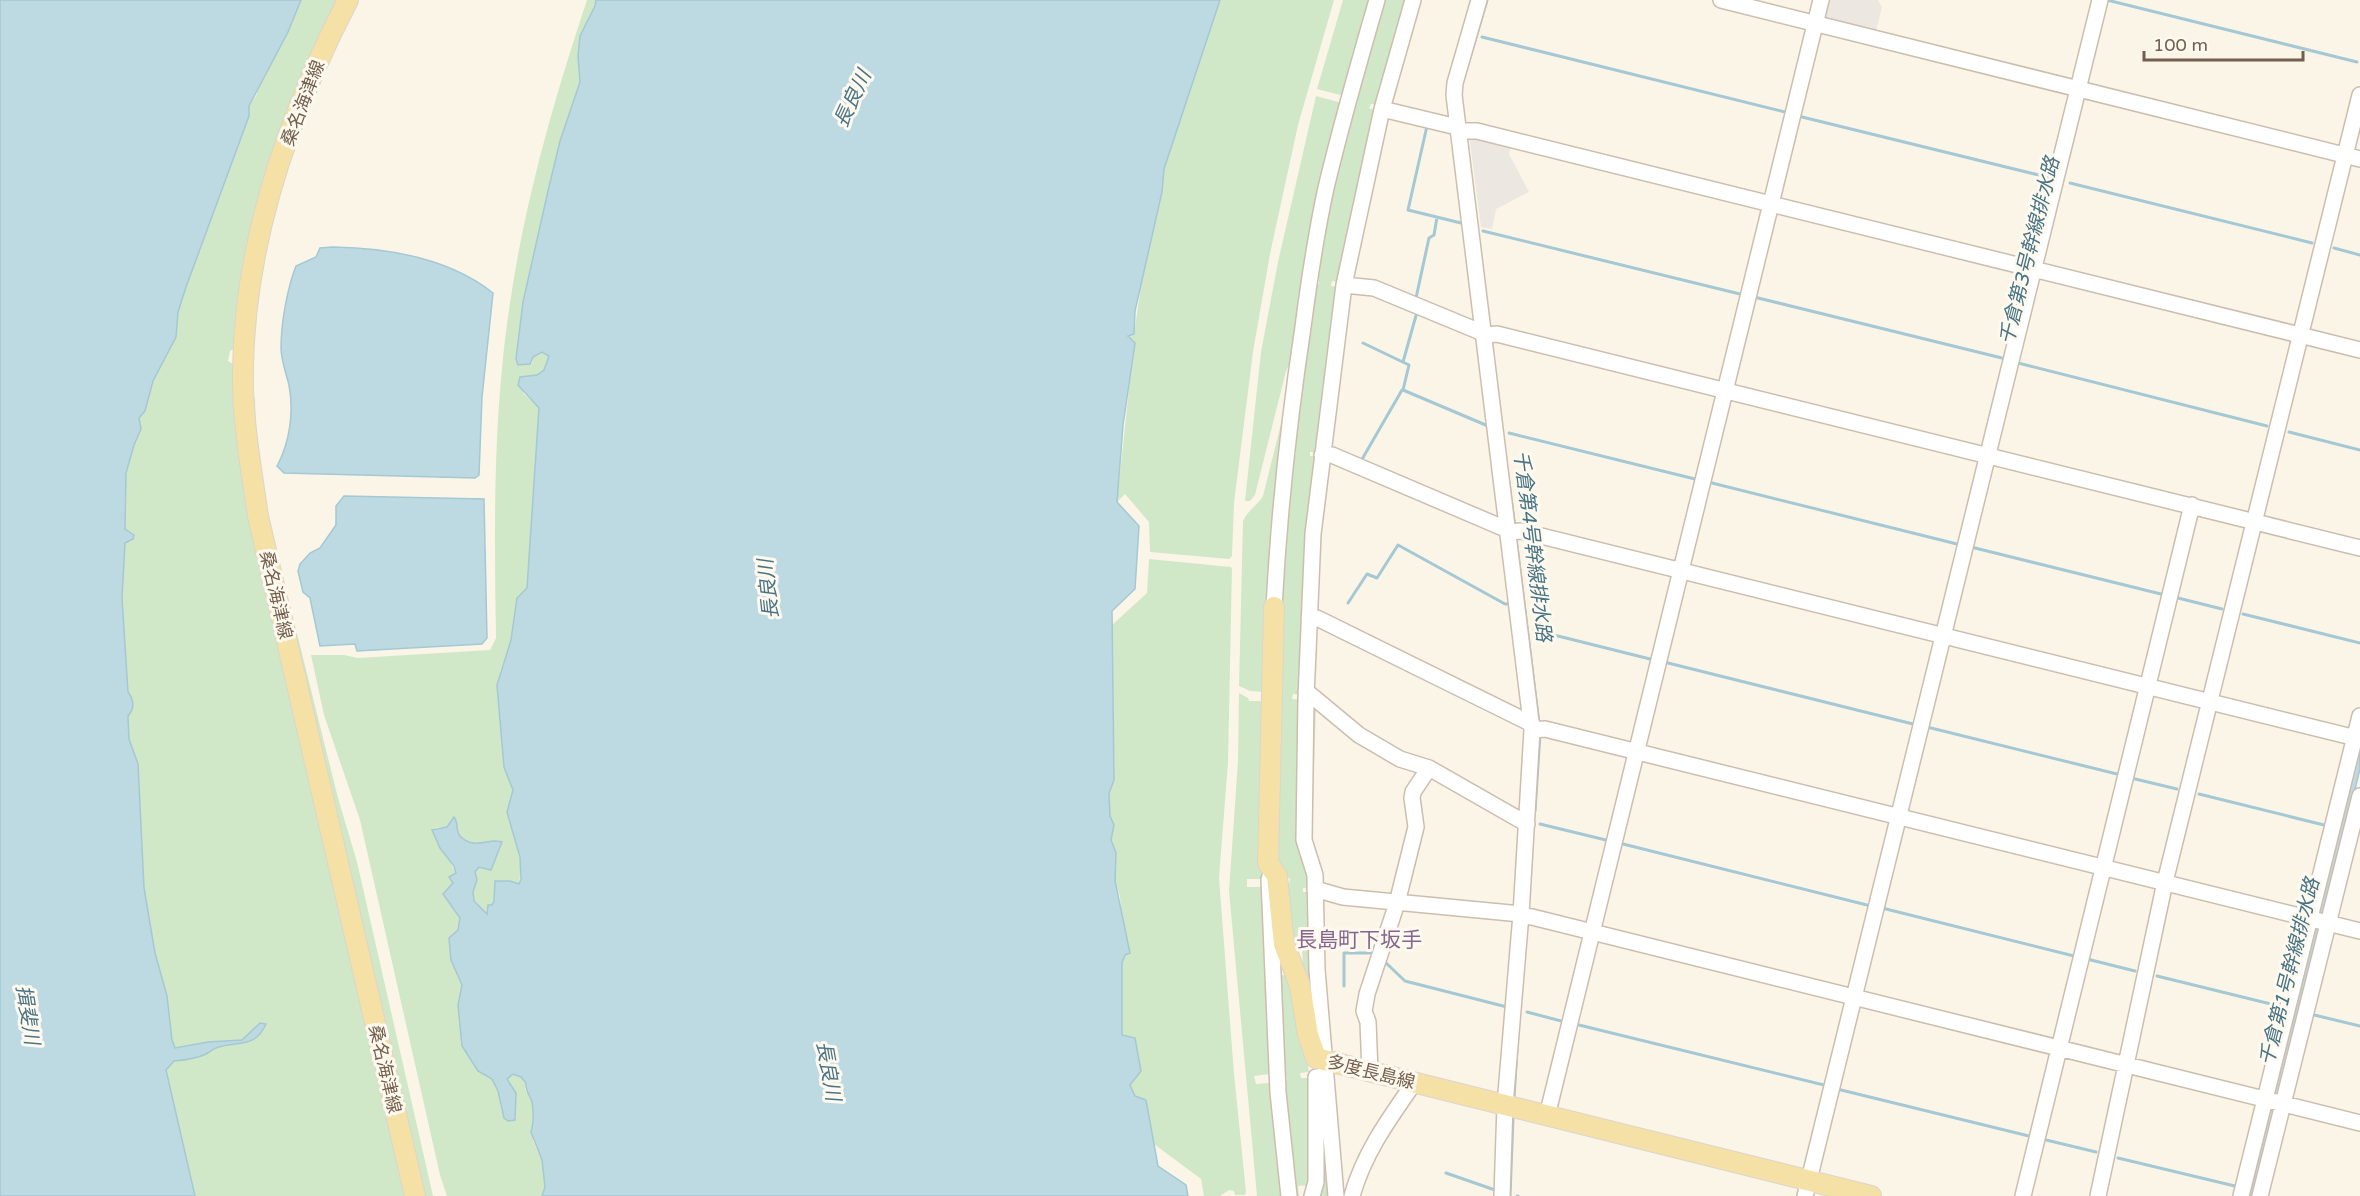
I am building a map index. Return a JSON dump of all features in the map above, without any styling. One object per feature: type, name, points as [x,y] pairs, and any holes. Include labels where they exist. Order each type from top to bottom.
[{"type":"main road","name":"桑名海津線","points":[[348,0],[329,37],[296,116],[266,207],[255,250],[250,272],[243,345],[245,425],[258,516],[415,1196]]},
{"type":"main road","name":"多度長島線","points":[[1274,607],[1268,863],[1277,876],[1284,944],[1300,986],[1310,1044],[1316,1058],[1547,1116],[1807,1188],[1871,1196]]},
{"type":"street","points":[[1274,607],[1278,528],[1286,451],[1310,276],[1326,190],[1348,100],[1377,0]]},
{"type":"street","points":[[1336,1196],[1317,970],[1315,875],[1304,840],[1308,618],[1313,534],[1344,285],[1382,109],[1413,0]]},
{"type":"street","points":[[1479,0],[1455,83],[1536,728],[1527,824],[1524,916],[1504,1105],[1502,1196]]},
{"type":"street","points":[[1721,0],[2353,157]]},
{"type":"street","points":[[1547,1116],[1821,0]]},
{"type":"street","points":[[1807,1188],[1989,455],[2083,90],[2100,0]]},
{"type":"street","points":[[2098,1196],[2165,882],[2301,335],[2353,157],[2360,95]]},
{"type":"street","points":[[1382,109],[2360,350]]},
{"type":"street","points":[[1344,285],[1374,288],[1488,334],[1725,390],[2360,548]]},
{"type":"street","points":[[1322,455],[1332,455],[1512,531],[2357,738]]},
{"type":"street","points":[[2023,1196],[2192,505]]},
{"type":"street","points":[[1308,618],[1317,618],[1536,728],[2360,931]]},
{"type":"street","points":[[1306,691],[1359,735],[1400,759],[1429,768],[1527,824]]},
{"type":"street","points":[[2241,1196],[2274,1101],[2319,920],[2360,716]]},
{"type":"street","points":[[1370,1072],[1368,1022],[1364,1011],[1367,994],[1397,903],[1416,827],[1412,798],[1429,768]]},
{"type":"street","points":[[2319,920],[2360,796]]},
{"type":"street","points":[[1268,863],[1278,1092],[1289,1196]]},
{"type":"street","points":[[1315,889],[1343,897],[1524,916],[2360,1123]]},
{"type":"street","points":[[1312,1196],[1316,1182],[1316,1074],[1323,1061]]},
{"type":"street","points":[[1352,1196],[1364,1161],[1376,1138],[1414,1083]]},
{"type":"street","points":[[2260,1196],[2274,1101]]},
{"type":"shaded area","points":[[1824,0],[1878,0],[1882,7],[1875,35],[1828,22],[1821,11]]},
{"type":"shaded area","points":[[1469,134],[1511,144],[1509,154],[1529,192],[1496,209],[1492,229],[1481,227]]},
{"type":"green space","points":[[288,0],[343,0],[315,58],[237,347],[230,351],[228,361],[237,366],[408,1196],[195,1196],[168,1086],[166,1070],[175,1048],[167,996],[155,953],[144,888],[138,764],[129,739],[128,715],[131,696],[128,692],[122,598],[125,543],[133,539],[125,529],[126,473],[140,429],[139,418],[145,411],[153,381],[176,337],[178,312],[186,287],[249,116],[249,106],[256,96]]},
{"type":"green space","points":[[587,0],[596,0],[583,30],[578,56],[580,82],[560,141],[548,191],[523,302],[516,359],[532,363],[533,357],[542,352],[549,356],[544,370],[523,393],[539,408],[527,588],[517,598],[511,640],[500,672],[504,767],[513,790],[510,821],[521,864],[519,885],[510,881],[495,881],[494,901],[488,915],[474,902],[473,892],[477,880],[475,872],[479,867],[491,869],[500,849],[499,840],[478,843],[465,840],[458,830],[457,822],[447,827],[435,828],[440,848],[447,855],[456,873],[445,898],[460,918],[458,930],[449,938],[451,960],[462,985],[458,1005],[487,1075],[495,1084],[502,1112],[508,1121],[516,1115],[516,1094],[507,1079],[512,1074],[521,1077],[526,1083],[525,1089],[532,1101],[535,1120],[533,1141],[542,1160],[545,1187],[542,1196],[447,1196],[440,1175],[360,820],[324,715],[311,655],[344,655],[358,658],[490,650],[496,638],[495,512],[504,345],[516,264],[532,188],[563,75]]},
{"type":"green space","points":[[1220,0],[1334,0],[1298,125],[1270,254],[1253,352],[1234,503],[1232,556],[1229,559],[1150,552],[1149,522],[1125,494],[1117,502],[1134,341],[1128,336],[1134,334],[1142,279],[1162,192],[1164,169]]},
{"type":"green space","points":[[1343,0],[1371,0],[1344,96],[1317,89]]},
{"type":"green space","points":[[1383,0],[1409,0],[1379,106],[1371,104],[1369,108],[1378,111],[1340,282],[1332,281],[1331,286],[1339,287],[1318,452],[1310,452],[1310,456],[1318,456],[1303,695],[1293,694],[1292,699],[1302,700],[1313,887],[1303,888],[1303,892],[1313,892],[1319,1051],[1303,974],[1302,945],[1291,944],[1286,885],[1289,885],[1290,878],[1285,878],[1277,856],[1278,606],[1292,456],[1296,455],[1296,450],[1293,450],[1315,284],[1319,284],[1319,279],[1316,278],[1332,191],[1353,104],[1356,105],[1358,100],[1354,99]]},
{"type":"green space","points":[[1316,96],[1342,103],[1291,361],[1286,371],[1255,495],[1250,501],[1245,501],[1261,352],[1278,262]]},
{"type":"green space","points":[[249,383],[255,399],[256,433],[268,517],[338,798],[357,862],[433,1196],[420,1196],[268,530]]},
{"type":"green space","points":[[1289,392],[1265,692],[1250,691],[1239,686],[1243,521],[1263,496]]},
{"type":"green space","points":[[1149,559],[1231,567],[1232,569],[1228,762],[1219,878],[1245,1195],[1235,1195],[1234,1191],[1229,1190],[1220,1196],[1204,1196],[1201,1179],[1154,1144],[1146,1100],[1135,1096],[1130,1085],[1139,1075],[1126,1037],[1122,1035],[1122,963],[1125,955],[1120,897],[1115,881],[1116,853],[1111,840],[1114,825],[1110,816],[1109,793],[1114,780],[1112,625],[1147,593]]},
{"type":"green space","points":[[1239,693],[1249,701],[1265,701],[1262,879],[1247,879],[1247,887],[1262,887],[1270,1074],[1254,1076],[1256,1084],[1270,1083],[1283,1196],[1257,1196],[1229,891],[1238,761]]},
{"type":"green space","points":[[1310,704],[1316,704],[1312,840],[1321,871],[1307,842]]},
{"type":"green space","points":[[1275,886],[1281,975],[1294,976],[1309,1072],[1300,1073],[1301,1078],[1310,1078],[1311,1185],[1298,1186],[1299,1196],[1294,1196],[1282,1081],[1287,1080],[1286,1074],[1282,1074]]},
{"type":"green space","points":[[1322,1098],[1332,1196],[1321,1196]]},
{"type":"water","name":"揖斐川","points":[[0,0],[301,0],[288,32],[249,106],[249,116],[178,312],[176,337],[153,381],[145,411],[139,418],[141,429],[126,473],[125,529],[134,535],[133,539],[125,543],[122,598],[128,692],[133,704],[128,716],[129,739],[138,764],[144,888],[155,953],[167,996],[172,1040],[175,1048],[208,1042],[242,1040],[260,1023],[266,1024],[262,1032],[252,1040],[217,1048],[194,1058],[174,1061],[166,1070],[195,1196],[0,1196]]},
{"type":"water","name":"長良川","points":[[596,0],[1220,0],[1164,169],[1162,192],[1135,311],[1134,334],[1128,336],[1135,343],[1123,425],[1117,502],[1139,526],[1135,589],[1112,611],[1114,780],[1109,793],[1110,816],[1114,825],[1111,840],[1116,853],[1115,881],[1130,953],[1125,955],[1122,963],[1122,1035],[1135,1038],[1141,1071],[1130,1085],[1135,1096],[1146,1100],[1158,1166],[1186,1185],[1188,1196],[542,1196],[545,1187],[542,1160],[531,1132],[533,1110],[526,1083],[521,1077],[513,1074],[507,1079],[516,1093],[515,1120],[508,1121],[504,1118],[498,1091],[492,1079],[478,1071],[462,1046],[458,1005],[462,985],[451,960],[449,938],[458,930],[460,918],[443,894],[453,883],[449,877],[456,873],[432,830],[447,827],[454,817],[459,834],[465,840],[471,843],[502,842],[491,870],[479,867],[475,872],[477,880],[473,892],[474,901],[487,914],[488,905],[492,905],[494,901],[495,881],[510,881],[519,884],[521,879],[520,857],[507,812],[513,790],[504,767],[497,685],[511,640],[517,598],[527,588],[539,408],[518,385],[520,377],[537,375],[544,370],[549,356],[542,352],[533,357],[530,364],[518,365],[516,359],[523,302],[548,191],[560,141],[580,82],[578,56],[580,36]]},
{"type":"water","points":[[333,247],[396,253],[438,263],[476,281],[493,293],[482,397],[479,475],[475,478],[284,473],[277,466],[288,437],[291,416],[289,385],[281,348],[283,318],[290,285],[296,266],[316,257],[320,248]]},
{"type":"water","points":[[344,496],[484,499],[487,638],[482,644],[357,651],[355,644],[320,646],[310,598],[303,592],[298,571],[300,564],[310,553],[320,548],[336,525],[336,506]]},
{"type":"water","points":[[2360,734],[2360,769],[2254,1196],[2245,1196]]},
{"type":"waterway","name":"千倉第4号幹線排水路","points":[[1468,64],[1487,0]]},
{"type":"waterway","points":[[2107,0],[2357,62]]},
{"type":"waterway","points":[[1482,37],[1789,113]]},
{"type":"waterway","points":[[1798,116],[2051,178]]},
{"type":"waterway","points":[[1427,126],[1408,210],[1461,223]]},
{"type":"waterway","points":[[2070,183],[2312,243]]},
{"type":"waterway","points":[[1416,298],[1429,238],[1434,235],[1437,217]]},
{"type":"waterway","points":[[1483,231],[1744,295]]},
{"type":"waterway","points":[[2334,248],[2360,255]]},
{"type":"waterway","points":[[1754,297],[2006,359]]},
{"type":"waterway","points":[[1403,362],[1417,312]]},
{"type":"waterway","points":[[1363,343],[1409,365],[1403,390],[1488,426]]},
{"type":"waterway","name":"千倉第3号幹線排水路","points":[[2018,363],[2267,426]]},
{"type":"waterway","points":[[1361,461],[1402,390]]},
{"type":"waterway","points":[[2289,432],[2360,450]]},
{"type":"waterway","points":[[1509,433],[1699,480]]},
{"type":"waterway","name":"千倉第4号幹線排水路","points":[[1507,469],[1515,528]]},
{"type":"waterway","points":[[1708,482],[1961,545]]},
{"type":"waterway","name":"千倉第4号幹線排水路","points":[[1516,538],[1539,724]]},
{"type":"waterway","points":[[1348,603],[1367,574],[1377,578],[1398,545],[1505,604],[1510,604]]},
{"type":"waterway","points":[[1971,547],[2165,595]]},
{"type":"waterway","points":[[2174,597],[2222,609]]},
{"type":"waterway","points":[[2243,614],[2360,643]]},
{"type":"waterway","points":[[1534,630],[1654,660]]},
{"type":"waterway","points":[[1664,662],[1917,725]]},
{"type":"waterway","points":[[1927,727],[2121,775]]},
{"type":"waterway","name":"千倉第4号幹線排水路","points":[[1535,811],[1540,734]]},
{"type":"waterway","points":[[2131,778],[2177,789]]},
{"type":"waterway","points":[[2199,794],[2328,826]]},
{"type":"waterway","points":[[1540,824],[1610,841]]},
{"type":"waterway","points":[[1619,843],[1871,906]]},
{"type":"waterway","points":[[1882,908],[2078,957]]},
{"type":"waterway","points":[[1344,986],[1344,953],[1377,953]]},
{"type":"waterway","points":[[2087,959],[2135,971]]},
{"type":"waterway","points":[[1384,961],[1405,981],[1507,1007]]},
{"type":"waterway","name":"千倉第1号幹線排水路","points":[[2157,976],[2283,1007]]},
{"type":"waterway","points":[[1527,1012],[1565,1022]]},
{"type":"waterway","points":[[2310,1014],[2360,1026]]},
{"type":"waterway","points":[[1575,1024],[1828,1086]]},
{"type":"waterway","name":"千倉第4号幹線排水路","points":[[1514,1098],[1518,1033]]},
{"type":"waterway","points":[[1837,1089],[2033,1137]]},
{"type":"waterway","name":"千倉第4号幹線排水路","points":[[1510,1196],[1513,1118]]},
{"type":"waterway","points":[[2042,1139],[2096,1152]]},
{"type":"waterway","points":[[2118,1158],[2239,1187]]},
{"type":"waterway","points":[[1446,1173],[1495,1190]]},
{"type":"district","name":"長島町下坂手","points":[[1359,940]]}]
